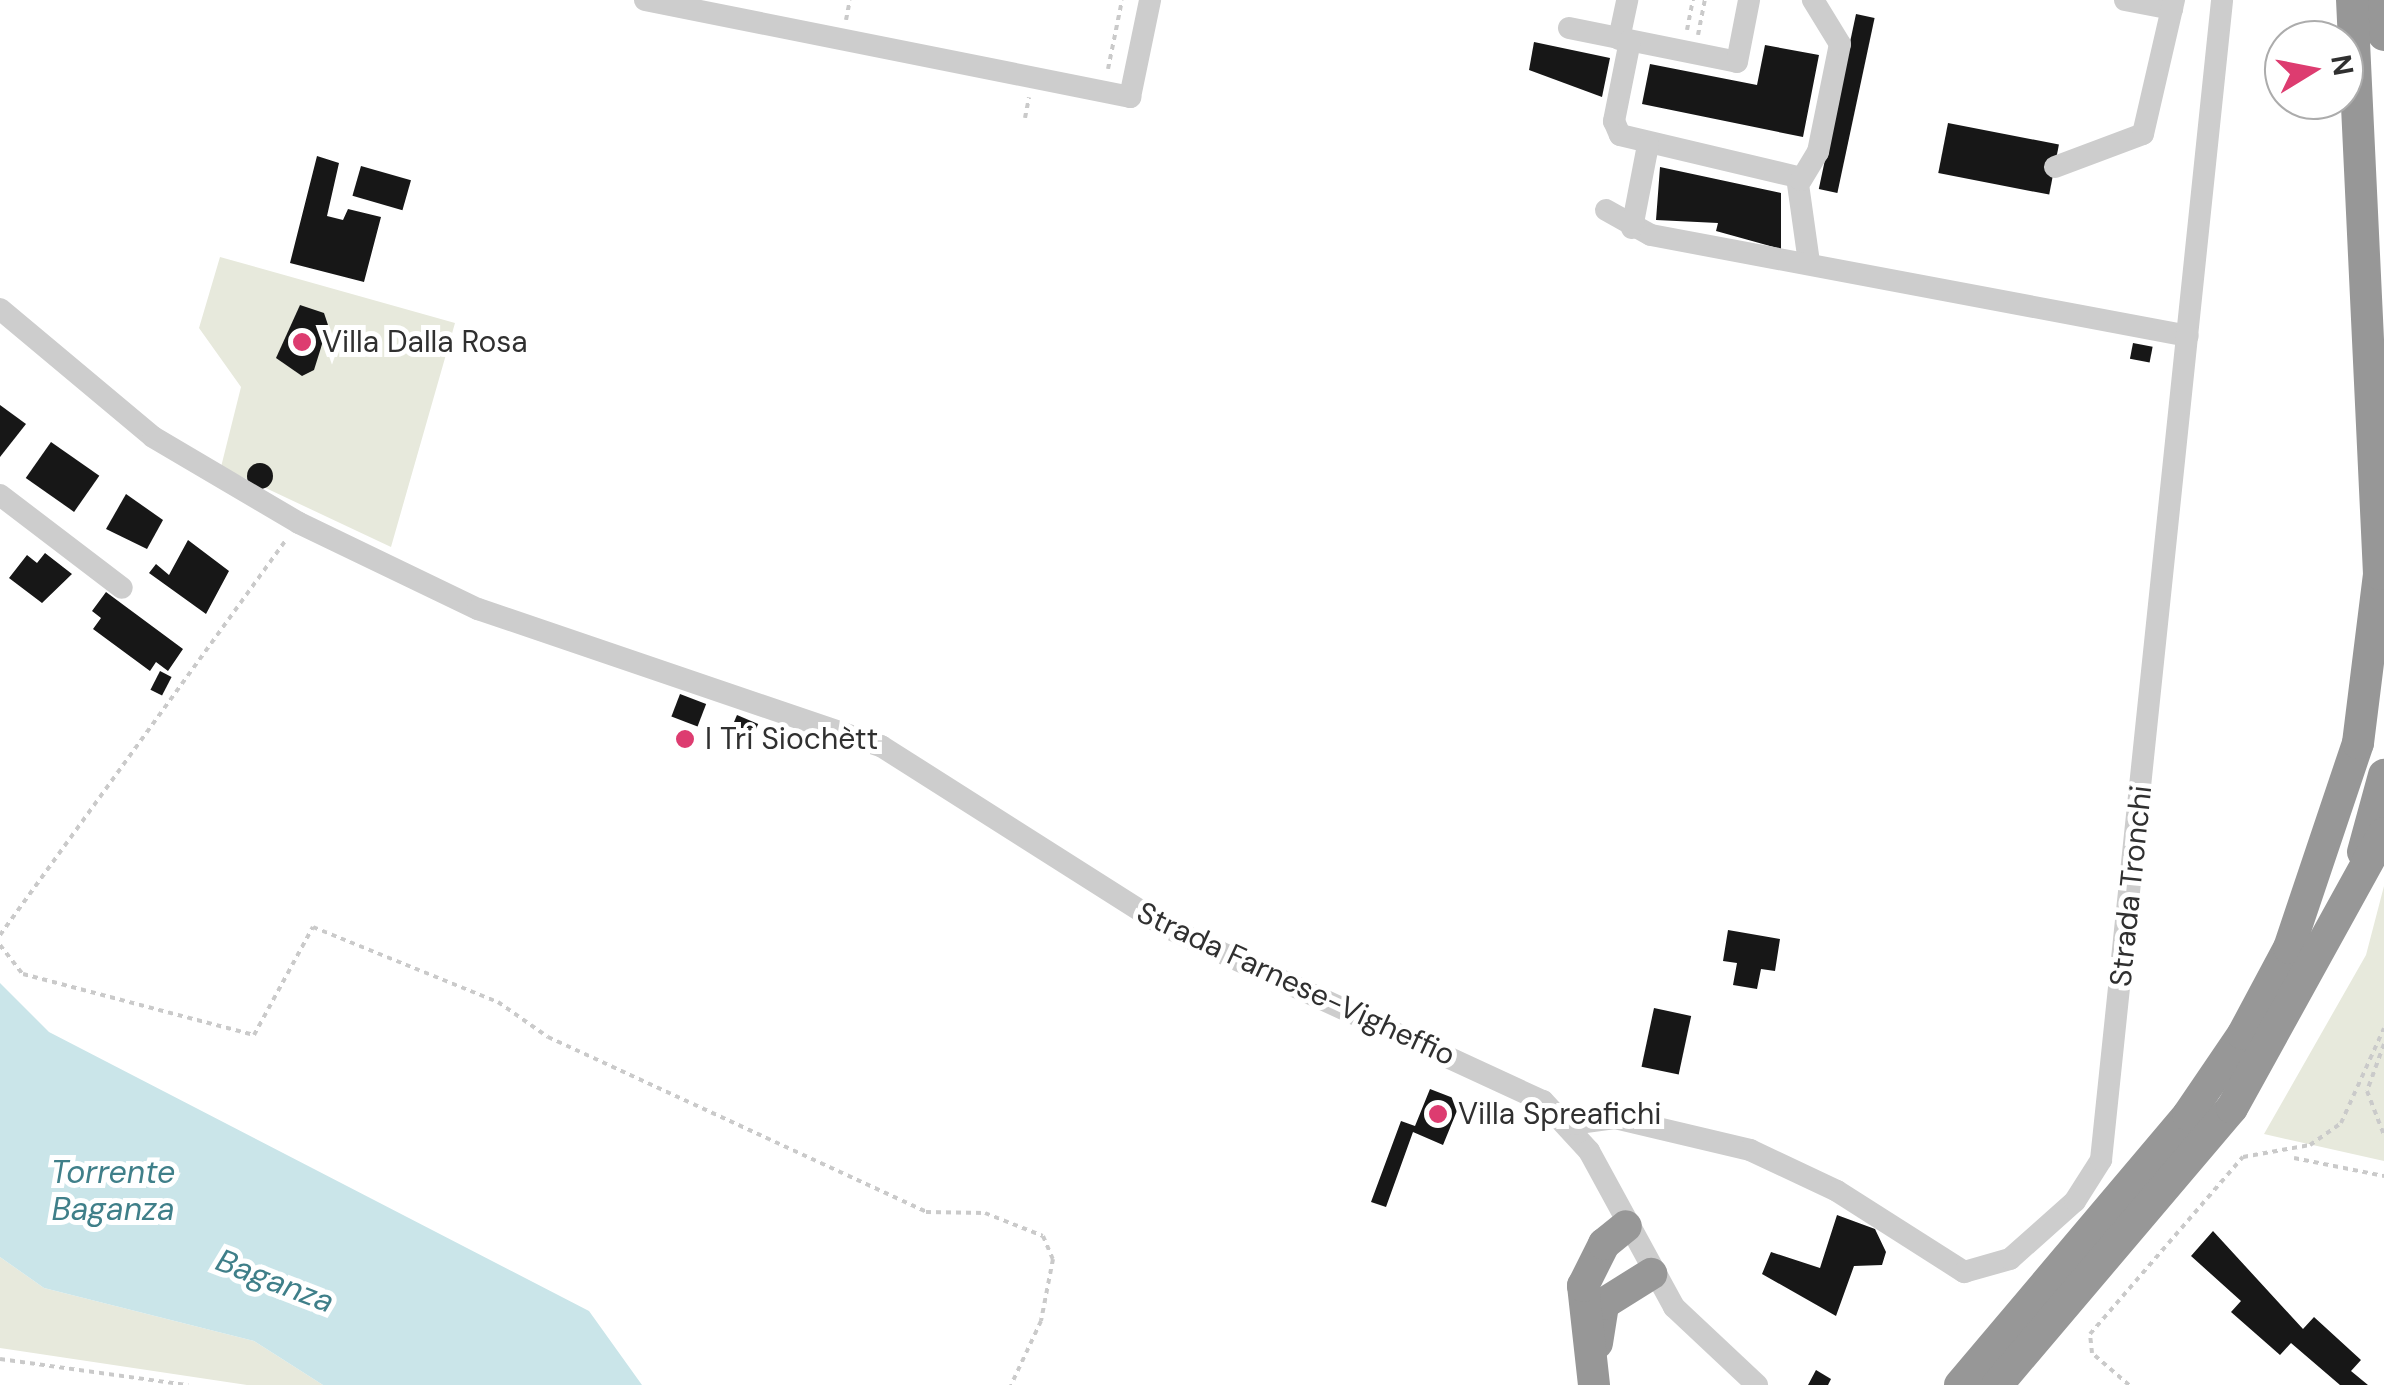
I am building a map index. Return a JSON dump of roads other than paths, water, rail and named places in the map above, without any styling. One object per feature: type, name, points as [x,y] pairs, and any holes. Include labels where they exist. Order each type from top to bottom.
[{"type":"highway","points":[[1960,1385],[2188,1116],[2243,1034],[2290,948],[2358,743],[2380,574],[2352,0]]},
{"type":"highway","points":[[2382,0],[2384,34]]},
{"type":"highway","points":[[2341,912],[2384,776]]},
{"type":"highway","points":[[1996,1385],[2232,1108],[2384,832]]},
{"type":"highway","points":[[1594,1385],[1583,1286],[1604,1244],[1626,1226]]},
{"type":"highway","points":[[1608,1385],[1596,1323],[1625,1285],[1651,1274]]},
{"type":"highway","points":[[1936,1385],[2032,1297]]},
{"type":"highway","points":[[2007,1385],[2030,1348]]},
{"type":"street","points":[[645,0],[1130,97],[1150,0]]},
{"type":"street","points":[[1627,0],[1614,126],[1648,145],[1801,180]]},
{"type":"street","points":[[1569,28],[1737,62],[1750,0]]},
{"type":"street","points":[[1809,262],[1801,180],[1818,152],[1840,44],[1813,0]]},
{"type":"street","points":[[2055,167],[2143,134],[2173,5],[2125,0]]},
{"type":"street","name":"Strada Tronchi","points":[[1571,1124],[1615,1118],[1750,1150],[1837,1190],[1964,1272],[2010,1259],[2076,1201],[2101,1160],[2110,1114],[2222,0]]},
{"type":"street","points":[[1632,228],[1648,145]]},
{"type":"street","points":[[1606,210],[1632,228],[2188,336]]},
{"type":"street","name":"Strada Farnese-Vigheffio","points":[[3,319],[153,437],[299,524],[478,609],[881,746],[1168,928],[1544,1100],[1571,1124],[1651,1274],[1757,1385]]},
{"type":"street","points":[[0,494],[122,588]]},
{"type":"water","name":"Torrente Baganza","points":[[0,983],[49,1032],[589,1311],[642,1385],[323,1385],[254,1341],[44,1288],[0,1257]]},
{"type":"place","name":"Villa Dalla Rosa","points":[[302,342]]},
{"type":"place","name":"I Tri Siochètt","points":[[685,739]]},
{"type":"place","name":"Villa Spreafichi","points":[[1438,1114]]},
{"type":"water label","name":"Baganza","points":[[275,1281]]}]
